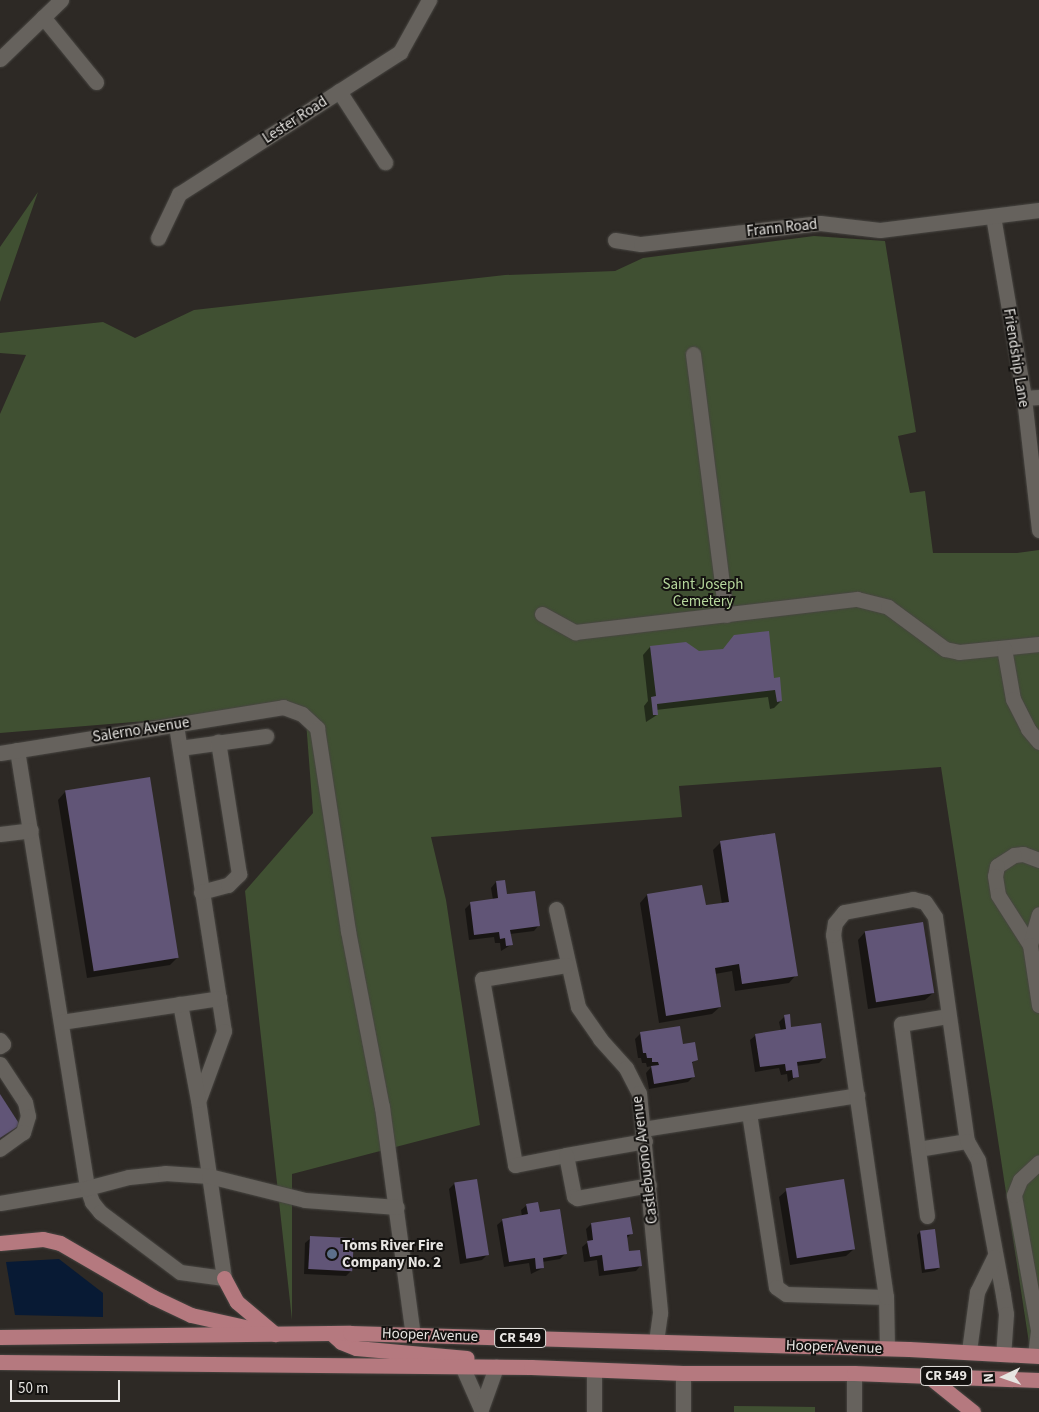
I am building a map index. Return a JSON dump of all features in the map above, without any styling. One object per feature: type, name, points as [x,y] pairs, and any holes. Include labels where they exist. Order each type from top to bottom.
[{"type":"main road","points":[[0,1243],[43,1240],[60,1244],[153,1297],[191,1315],[275,1334]]},
{"type":"main road","points":[[224,1278],[237,1302],[275,1334]]},
{"type":"main road","name":"Hooper Avenue","points":[[0,1337],[331,1333],[887,1348],[1037,1355]]},
{"type":"main road","points":[[331,1333],[342,1342],[356,1348],[423,1352],[531,1367]]},
{"type":"main road","name":"Hooper Avenue","points":[[0,1362],[531,1367],[683,1373],[854,1373],[1039,1380]]},
{"type":"main road","points":[[927,1375],[973,1412]]},
{"type":"street","points":[[0,59],[61,0]]},
{"type":"street","name":"Lester Road","points":[[158,238],[179,194],[400,52],[429,0]]},
{"type":"street","points":[[44,17],[96,82]]},
{"type":"street","points":[[339,92],[385,162]]},
{"type":"street","name":"Frann Road","points":[[615,240],[641,244],[820,223],[880,230],[1039,210]]},
{"type":"street","name":"Friendship Lane","points":[[993,216],[1024,398],[1039,530]]},
{"type":"street","points":[[693,354],[726,615]]},
{"type":"street","points":[[1024,398],[1039,397]]},
{"type":"street","points":[[542,614],[575,632],[857,600],[874,601],[888,607],[945,649],[959,652],[1039,644]]},
{"type":"street","points":[[1004,648],[1014,699],[1028,729],[1039,742]]},
{"type":"street","name":"Salerno Avenue","points":[[0,753],[283,707],[302,714],[316,728],[397,1206]]},
{"type":"street","points":[[176,725],[224,1031],[198,1100]]},
{"type":"street","points":[[180,748],[266,736]]},
{"type":"street","points":[[201,892],[228,884],[239,874],[218,742]]},
{"type":"street","points":[[17,750],[87,1188],[100,1212],[180,1272],[224,1278],[198,1100],[180,1004]]},
{"type":"street","points":[[0,834],[31,830]]},
{"type":"street","points":[[1039,860],[1023,854],[1014,855],[998,866],[995,876],[998,894],[1030,945],[1039,1005]]},
{"type":"street","points":[[887,1348],[886,1297],[833,935],[835,923],[844,912],[913,899],[928,904],[935,916],[967,1141],[978,1160],[1006,1314],[1002,1353]]},
{"type":"street","name":"Castlebuono Avenue","points":[[556,909],[566,965],[578,1007],[600,1039],[626,1068],[639,1093],[660,1313],[656,1342]]},
{"type":"street","points":[[1030,945],[1039,914]]},
{"type":"street","points":[[566,965],[482,979],[515,1165],[749,1113],[857,1095]]},
{"type":"street","points":[[61,1022],[219,998]]},
{"type":"street","points":[[927,1216],[901,1024],[948,1016]]},
{"type":"street","points":[[0,1040],[3,1044],[0,1046]]},
{"type":"street","points":[[0,1064],[25,1102],[28,1116],[22,1132],[0,1149]]},
{"type":"street","points":[[749,1113],[776,1287],[786,1294],[886,1297]]},
{"type":"street","points":[[918,1149],[967,1141]]},
{"type":"street","points":[[566,1155],[574,1196],[577,1198],[649,1186]]},
{"type":"street","points":[[1037,1355],[1038,1330],[1014,1195],[1020,1180],[1039,1162]]},
{"type":"street","points":[[0,1203],[87,1188],[129,1177],[165,1173],[209,1176],[304,1200],[397,1206],[413,1336]]},
{"type":"street","points":[[969,1352],[977,1292],[994,1256]]},
{"type":"street","points":[[462,1366],[481,1411]]},
{"type":"street","points":[[481,1411],[496,1367]]},
{"type":"street","points":[[594,1370],[594,1412]]},
{"type":"street","points":[[683,1373],[683,1412]]},
{"type":"street","points":[[854,1373],[854,1412]]},
{"type":"green space","points":[[38,192],[3,293],[0,302],[0,247]]},
{"type":"green space","name":"Saint Joseph Cemetery","points":[[814,236],[885,241],[916,432],[898,436],[910,493],[925,491],[933,553],[1017,553],[1039,550],[1039,1345],[1029,1343],[941,767],[679,786],[682,817],[431,837],[446,900],[480,1125],[292,1174],[292,1320],[245,891],[313,813],[305,708],[0,733],[0,414],[26,355],[0,353],[0,333],[103,322],[135,338],[194,310],[505,275],[615,271],[643,258]]},
{"type":"green space","points":[[734,1406],[815,1407],[815,1412],[734,1412]]},
{"type":"water","points":[[59,1259],[103,1293],[103,1317],[15,1315],[6,1262]]},
{"type":"building","points":[[769,631],[774,678],[780,677],[782,701],[777,702],[775,690],[657,704],[658,715],[653,715],[651,697],[656,696],[650,646],[686,642],[699,651],[723,649],[734,635]]},
{"type":"building","points":[[150,777],[179,958],[94,971],[65,790]]},
{"type":"building","points":[[775,833],[798,976],[742,984],[739,964],[715,968],[721,1007],[666,1016],[647,894],[702,885],[706,905],[729,902],[720,841]]},
{"type":"building","points":[[505,880],[507,894],[535,891],[540,926],[510,930],[513,945],[506,946],[505,938],[500,939],[499,932],[474,935],[470,902],[498,898],[496,881]]},
{"type":"building","points":[[923,922],[934,993],[876,1002],[865,931]]},
{"type":"building","points":[[790,1014],[791,1027],[821,1023],[826,1058],[797,1062],[799,1077],[793,1078],[792,1070],[786,1071],[785,1064],[760,1067],[755,1034],[786,1029],[784,1015]]},
{"type":"building","points":[[680,1026],[683,1044],[695,1042],[698,1060],[692,1062],[695,1077],[654,1084],[651,1066],[659,1065],[658,1062],[652,1062],[652,1058],[647,1058],[646,1053],[643,1053],[640,1032]]},
{"type":"building","points":[[0,1094],[20,1125],[0,1138]]},
{"type":"building","points":[[477,1179],[489,1255],[466,1259],[454,1183]]},
{"type":"building","points":[[844,1179],[855,1249],[797,1258],[786,1188]]},
{"type":"building","points":[[538,1202],[540,1212],[560,1209],[567,1254],[543,1258],[544,1268],[536,1269],[535,1258],[509,1262],[502,1219],[528,1214],[526,1204]]},
{"type":"building","points":[[630,1217],[633,1234],[627,1235],[629,1251],[640,1250],[642,1266],[604,1271],[602,1255],[590,1257],[587,1241],[593,1240],[591,1223]]},
{"type":"building","points":[[935,1229],[940,1268],[925,1270],[920,1231]]},
{"type":"building","name":"Toms River Fire Company No. 2","points":[[310,1236],[354,1238],[352,1271],[308,1269]]},
{"type":"place","name":"Toms River Fire Company No. 2","points":[[332,1254]]}]
